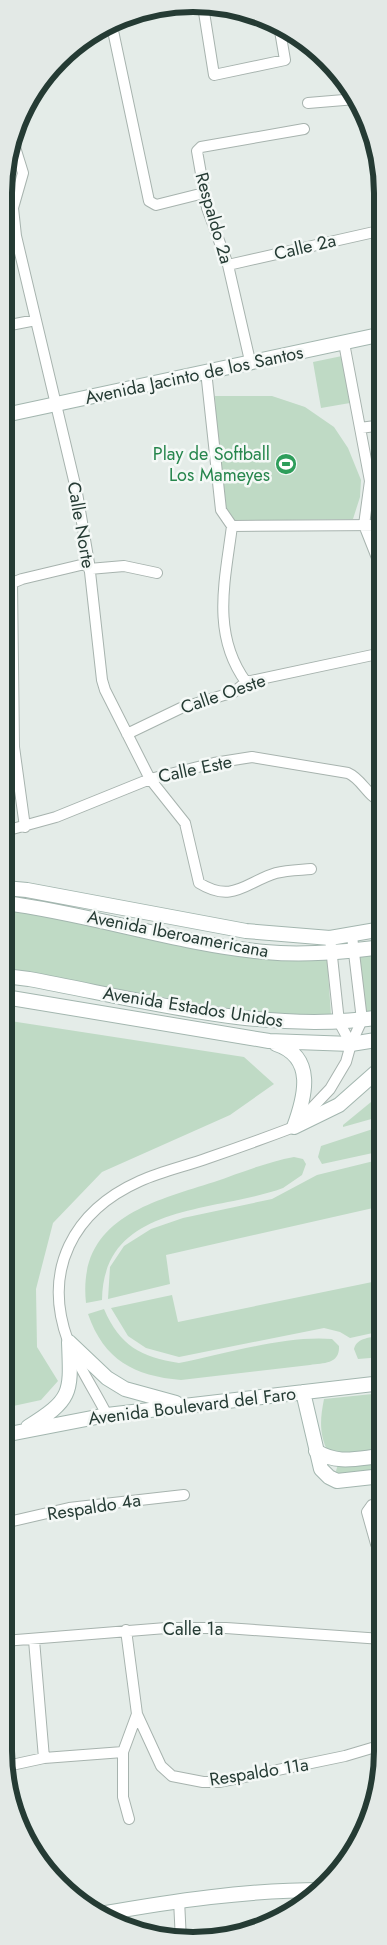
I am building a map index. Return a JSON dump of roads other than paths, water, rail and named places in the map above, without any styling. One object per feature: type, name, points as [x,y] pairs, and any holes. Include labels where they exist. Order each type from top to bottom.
[{"type":"street","points":[[204,13],[214,75],[284,60],[280,35]]},
{"type":"street","points":[[113,31],[149,201],[156,205],[204,193]]},
{"type":"street","points":[[308,103],[348,100]]},
{"type":"street","name":"Respaldo 2a","points":[[250,362],[228,265],[204,193],[197,156],[201,147],[304,129]]},
{"type":"street","name":"Calle Norte","points":[[17,154],[23,173],[14,208],[16,236],[77,494],[89,566],[102,680],[150,778],[185,823],[199,883],[221,892],[249,887],[277,872],[311,869]]},
{"type":"street","name":"Calle 2a","points":[[228,265],[374,232]]},
{"type":"street","points":[[12,237],[16,236]]},
{"type":"street","points":[[12,325],[36,320]]},
{"type":"street","name":"Avenida Jacinto de los Santos","points":[[12,414],[206,370],[374,336]]},
{"type":"street","points":[[344,342],[370,481],[364,526],[374,552]]},
{"type":"street","points":[[206,370],[221,510],[232,526],[222,601],[224,626],[230,657],[246,682]]},
{"type":"street","points":[[360,428],[374,426]]},
{"type":"street","points":[[370,481],[374,481]]},
{"type":"street","points":[[232,526],[374,525]]},
{"type":"street","points":[[12,583],[89,566],[124,566],[157,573]]},
{"type":"street","name":"Calle Oeste","points":[[127,734],[181,708],[234,692],[246,682],[374,655]]},
{"type":"street","points":[[12,693],[14,747],[25,827]]},
{"type":"street","name":"Calle Este","points":[[12,829],[25,827],[87,806],[150,778],[214,763],[252,757],[348,773],[353,775],[374,799]]},
{"type":"street","name":"Avenida Iberoamericana","points":[[12,889],[246,931],[330,938],[352,936],[374,931]]},
{"type":"street","name":"Avenida Iberoamericana","points":[[12,904],[68,913],[237,949],[287,953],[332,952],[374,947]]},
{"type":"street","points":[[294,1127],[330,1089],[346,1062],[350,1044],[362,1020],[352,936]]},
{"type":"street","points":[[330,938],[339,1022],[350,1044]]},
{"type":"street","name":"Avenida Estados Unidos","points":[[12,977],[236,1017],[289,1023],[339,1022],[374,1018]]},
{"type":"street","name":"Avenida Estados Unidos","points":[[12,998],[269,1041],[350,1044],[374,1040]]},
{"type":"street","points":[[269,1041],[292,1051],[300,1060],[305,1080],[304,1100],[294,1127]]},
{"type":"street","points":[[20,1431],[55,1409],[65,1398],[69,1384],[69,1342],[58,1290],[62,1263],[70,1241],[83,1222],[105,1202],[140,1181],[294,1127],[339,1106],[374,1074]]},
{"type":"street","points":[[69,1342],[107,1378],[125,1389],[187,1405]]},
{"type":"street","points":[[69,1342],[107,1415]]},
{"type":"street","name":"Avenida Boulevard del Faro","points":[[12,1433],[107,1415],[374,1384]]},
{"type":"street","points":[[303,1392],[321,1469],[329,1477],[337,1481],[374,1477]]},
{"type":"street","points":[[316,1451],[328,1459],[340,1460],[374,1457]]},
{"type":"street","name":"Respaldo 4a","points":[[12,1521],[70,1508],[184,1495]]},
{"type":"street","points":[[374,1504],[367,1512],[374,1537]]},
{"type":"street","name":"Calle 1a","points":[[12,1641],[126,1630],[226,1628],[374,1638]]},
{"type":"street","name":"Respaldo 11a","points":[[126,1630],[137,1714],[161,1766],[172,1776],[203,1782],[220,1782],[345,1756],[374,1747]]},
{"type":"street","points":[[34,1640],[44,1758]]},
{"type":"street","points":[[129,1820],[123,1796],[123,1752],[137,1714]]},
{"type":"street","points":[[13,1765],[44,1758],[123,1752]]},
{"type":"street","points":[[110,1912],[179,1900],[310,1890]]},
{"type":"street","points":[[179,1900],[181,1932]]},
{"type":"place","name":"Play de Softball Los Mameyes","points":[[286,464]]}]
